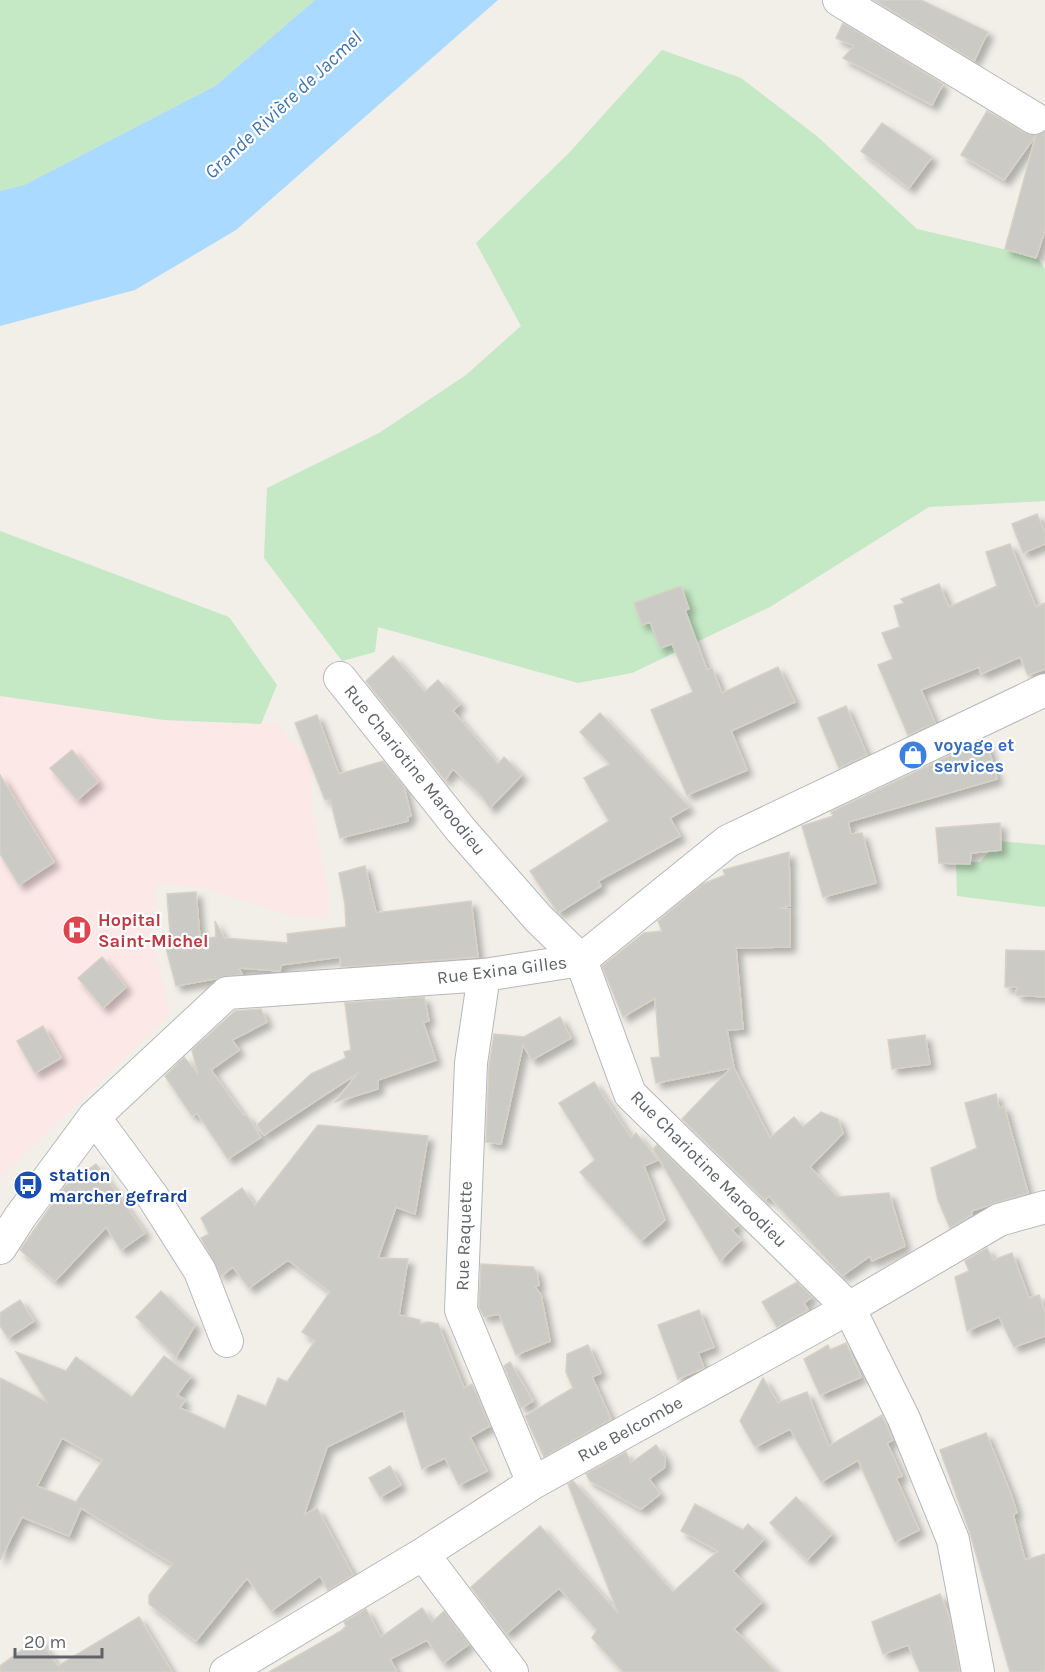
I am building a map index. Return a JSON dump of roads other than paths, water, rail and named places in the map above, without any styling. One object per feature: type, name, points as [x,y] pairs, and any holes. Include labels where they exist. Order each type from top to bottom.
[{"type":"street","points":[[839,0],[1034,118]]},
{"type":"street","name":"Rue Chariotine Maroodieu","points":[[340,678],[461,830],[538,918],[581,960],[630,1094],[849,1308],[904,1419],[953,1540],[978,1672]]},
{"type":"street","name":"Rue Exina Gilles","points":[[0,1248],[20,1217],[94,1117],[227,993],[484,975],[581,960],[728,841],[1045,690]]},
{"type":"street","name":"Rue Raquette","points":[[484,975],[471,1063],[461,1310],[533,1483]]},
{"type":"street","points":[[94,1117],[153,1197],[200,1271],[227,1341]]},
{"type":"street","name":"Rue Belcombe","points":[[226,1672],[423,1554],[533,1483],[849,1308],[999,1220],[1045,1207]]},
{"type":"street","points":[[423,1554],[512,1672]]},
{"type":"water","name":"Grande Rivière de Jacmel","points":[[315,0],[498,0],[236,230],[135,290],[0,326],[0,191],[24,185],[215,86]]},
{"type":"place","name":"voyage et services","points":[[913,755]]},
{"type":"place","name":"Hopital Saint-Michel","points":[[77,930]]},
{"type":"place","name":"station marcher gefrard","points":[[28,1185]]}]
